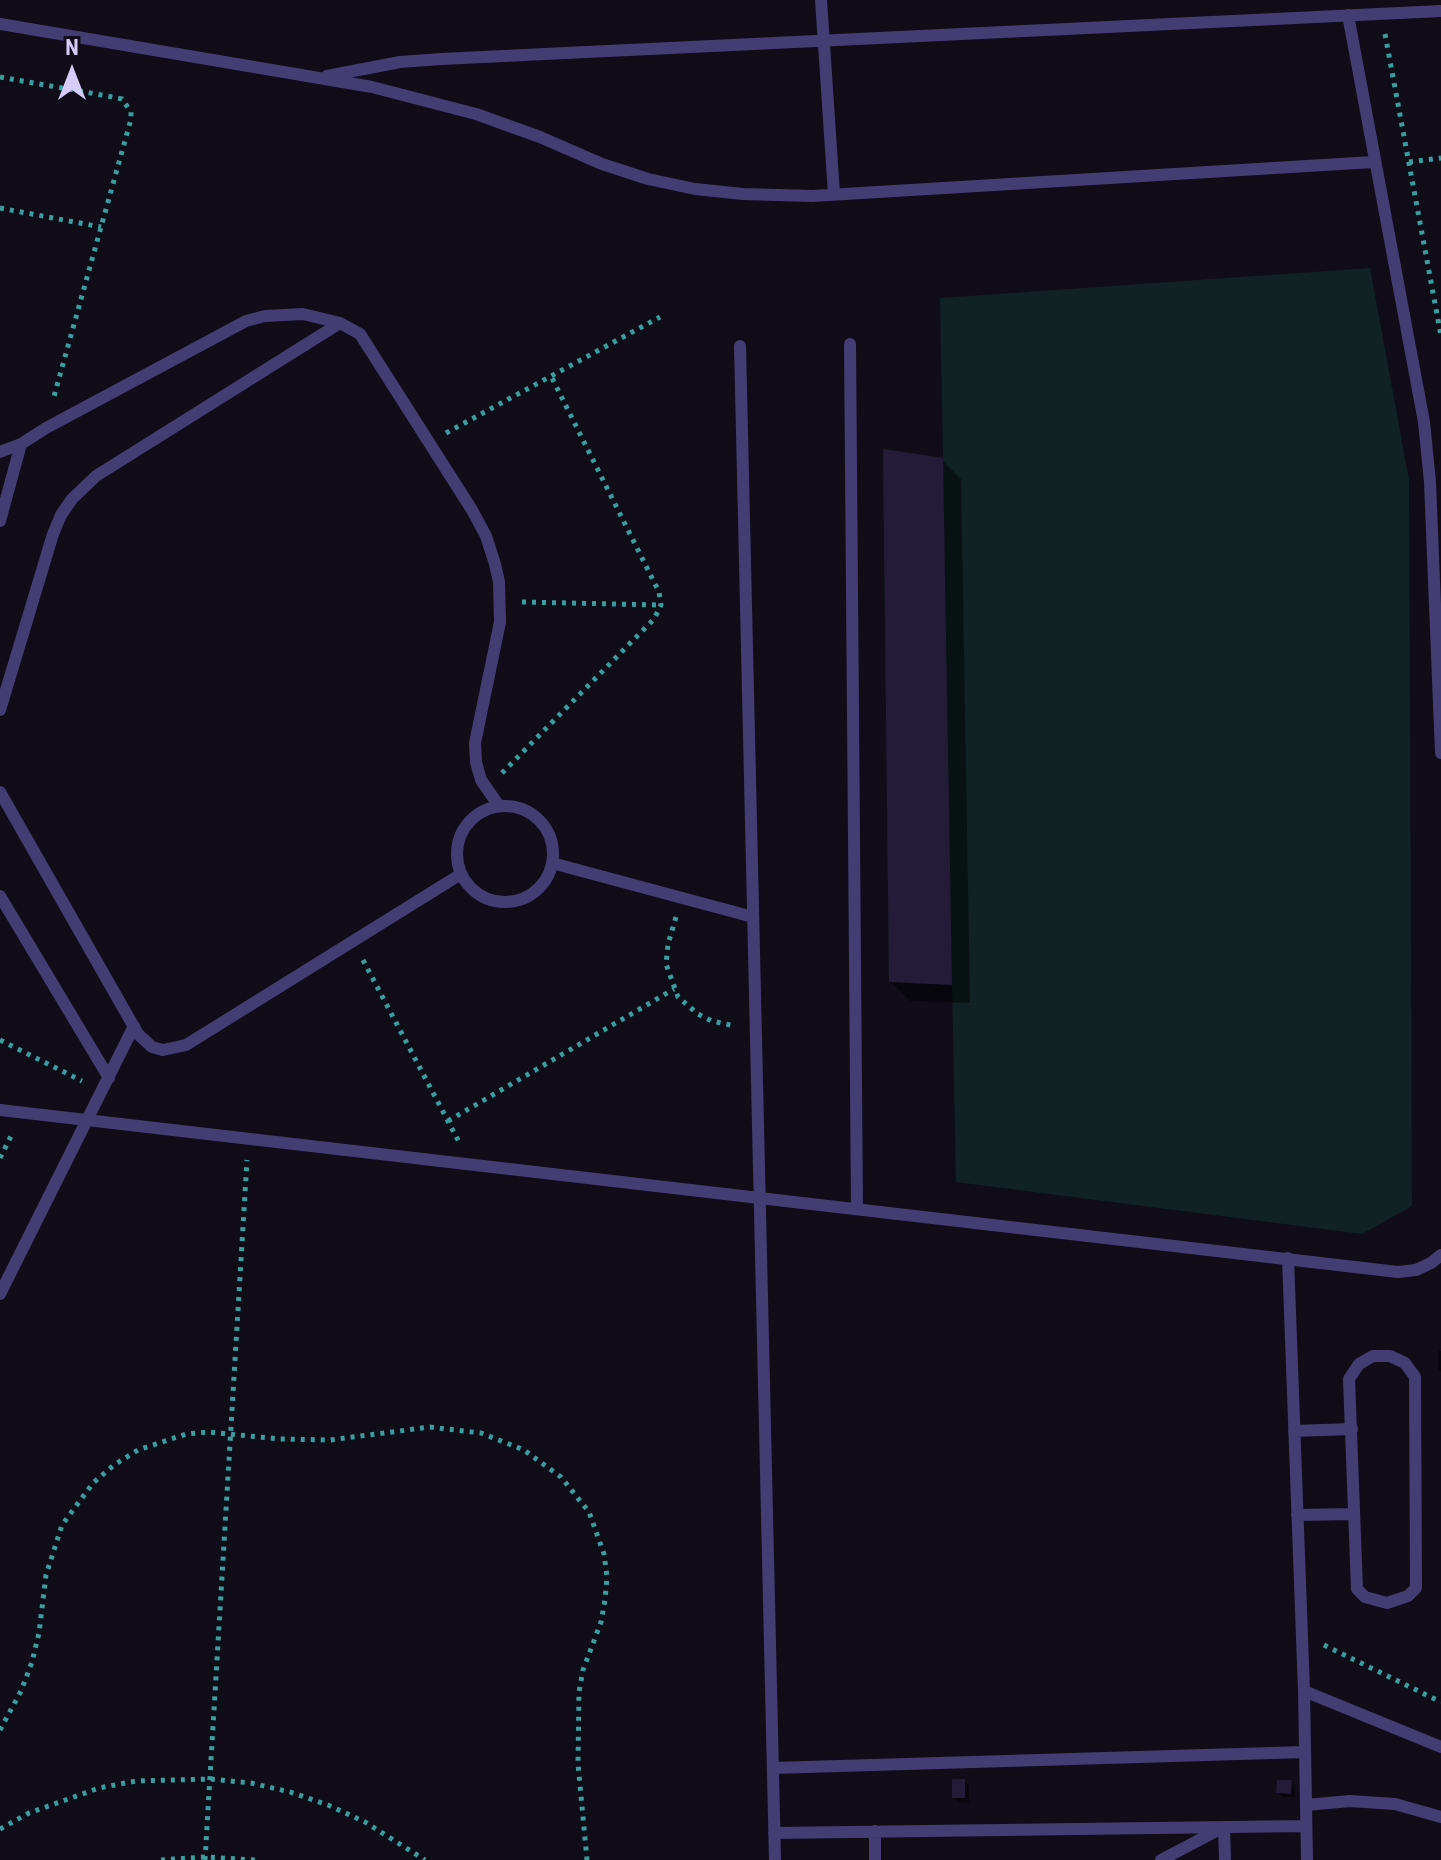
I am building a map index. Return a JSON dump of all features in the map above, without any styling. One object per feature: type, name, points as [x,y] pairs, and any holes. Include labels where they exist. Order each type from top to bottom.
[{"type":"lane","points":[[821,0],[834,194]]},
{"type":"lane","points":[[320,78],[386,64],[441,59],[1441,11]]},
{"type":"lane","points":[[1348,15],[1373,162],[1424,422],[1430,482],[1441,753]]},
{"type":"lane","points":[[0,24],[372,87],[476,114],[648,179],[695,189],[743,194],[834,194],[1373,162]]},
{"type":"lane","points":[[0,452],[21,444],[246,321],[265,316],[303,314],[340,323],[360,334],[486,536],[495,564],[500,601],[497,643],[475,743],[476,762],[486,789],[499,806]]},
{"type":"lane","points":[[0,710],[53,534],[72,499],[96,476],[340,323]]},
{"type":"lane","points":[[850,344],[857,1209]]},
{"type":"lane","points":[[740,346],[775,1860]]},
{"type":"lane","points":[[0,521],[21,444]]},
{"type":"lane","points":[[0,792],[138,1034],[152,1047],[163,1050],[186,1045],[461,874]]},
{"type":"lane","points":[[499,806],[528,812],[540,821],[553,848],[552,863],[538,889],[525,898],[511,902],[496,901],[481,896],[461,874],[457,860],[458,845],[472,819],[499,806]]},
{"type":"lane","points":[[552,863],[753,917]]},
{"type":"lane","points":[[0,896],[109,1078]]},
{"type":"lane","points":[[0,1294],[134,1026]]},
{"type":"lane","points":[[0,1110],[1398,1272],[1416,1270],[1441,1255]]},
{"type":"lane","points":[[1288,1258],[1307,1860]]},
{"type":"lane","points":[[1373,1356],[1390,1356],[1405,1363],[1415,1377],[1416,1588],[1408,1596],[1387,1603],[1365,1597],[1357,1589],[1352,1429],[1349,1379],[1359,1364],[1373,1356]]},
{"type":"lane","points":[[1294,1431],[1352,1429]]},
{"type":"lane","points":[[1297,1515],[1354,1514]]},
{"type":"lane","points":[[1304,1691],[1441,1747]]},
{"type":"lane","points":[[773,1768],[1305,1752]]},
{"type":"lane","points":[[1306,1805],[1350,1801],[1395,1804],[1441,1817]]},
{"type":"lane","points":[[774,1833],[1306,1826]]},
{"type":"lane","points":[[1161,1860],[1224,1827]]},
{"type":"lane","points":[[1224,1827],[1225,1860]]},
{"type":"lane","points":[[875,1831],[875,1860]]},
{"type":"path","points":[[1382,14],[1438,298],[1441,336]]},
{"type":"path","points":[[0,77],[122,99],[128,105],[131,119],[46,428]]},
{"type":"path","points":[[1409,162],[1441,158]]},
{"type":"path","points":[[0,208],[101,227]]},
{"type":"path","points":[[429,443],[660,317]]},
{"type":"path","points":[[486,789],[654,619],[661,605],[659,592],[551,376]]},
{"type":"path","points":[[500,601],[661,605]]},
{"type":"path","points":[[682,897],[668,944],[666,964],[674,989],[687,1006],[712,1021],[744,1026],[755,1024]]},
{"type":"path","points":[[353,941],[471,1165]]},
{"type":"path","points":[[448,1121],[674,989]]},
{"type":"path","points":[[0,1040],[100,1090]]},
{"type":"path","points":[[205,1858],[248,1139]]},
{"type":"path","points":[[0,1730],[32,1662],[46,1575],[62,1525],[85,1494],[114,1465],[138,1450],[186,1434],[330,1440],[405,1430],[456,1429],[481,1433],[524,1450],[561,1477],[577,1493],[598,1533],[607,1577],[601,1622],[590,1646],[579,1692],[578,1764],[587,1860]]},
{"type":"path","points":[[1301,1634],[1441,1702]]},
{"type":"path","points":[[0,1829],[52,1803],[99,1788],[136,1781],[210,1779],[251,1783],[328,1805],[388,1835],[425,1860]]},
{"type":"path","points":[[161,1860],[255,1860]]},
{"type":"shaded area","points":[[1370,268],[1409,480],[1412,1206],[1362,1234],[956,1182],[952,985],[889,982],[883,449],[943,458],[940,298]]},
{"type":"building","points":[[883,449],[943,458],[952,985],[889,982]]},
{"type":"building","points":[[952,1779],[965,1779],[965,1798],[952,1798]]},
{"type":"building","points":[[1277,1780],[1292,1780],[1291,1794],[1276,1793]]}]
